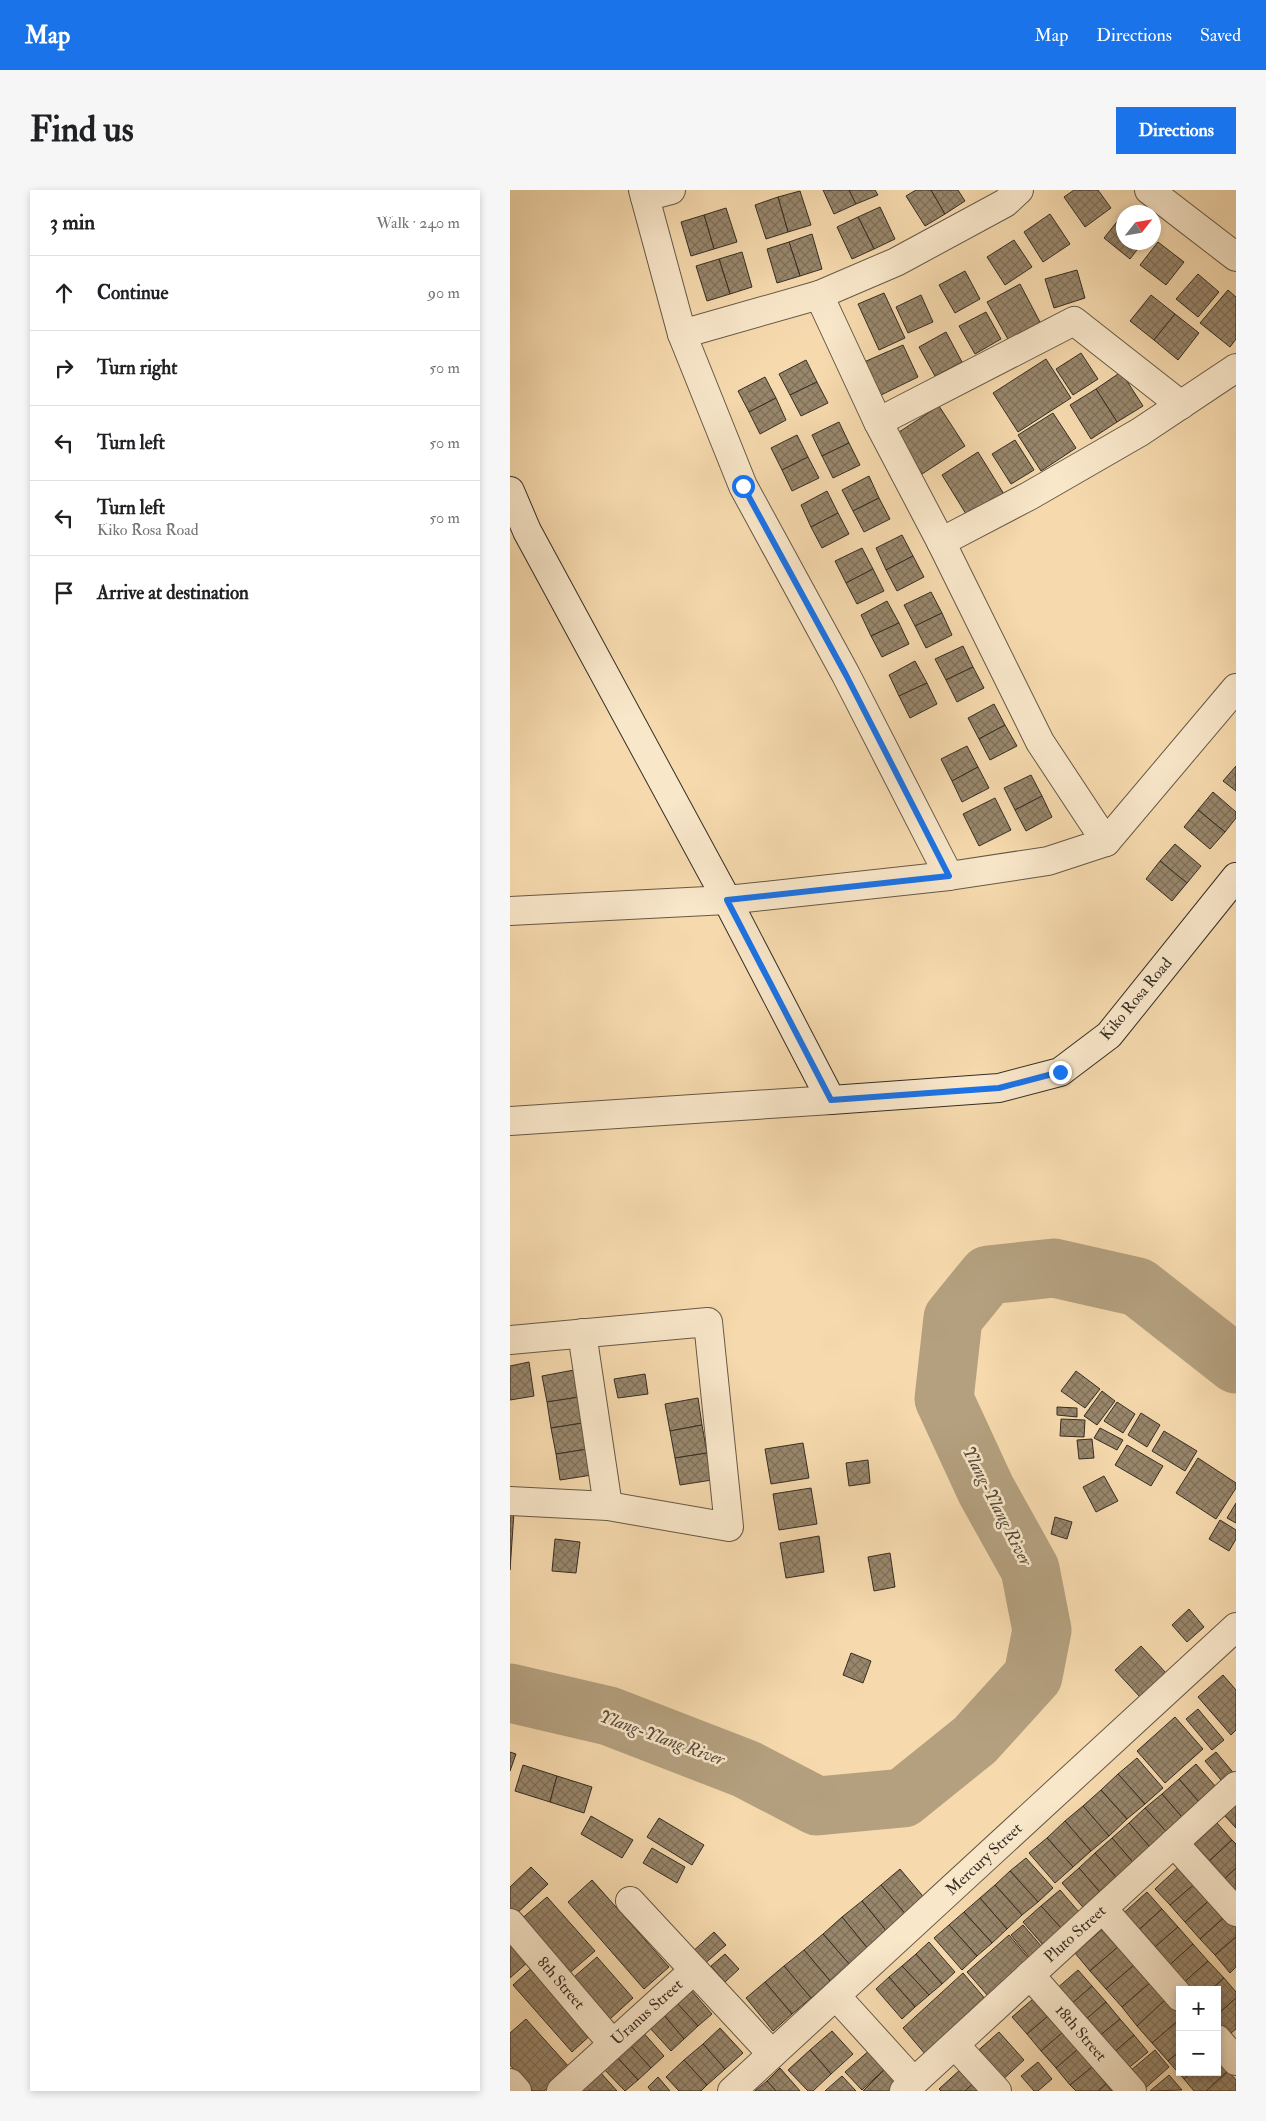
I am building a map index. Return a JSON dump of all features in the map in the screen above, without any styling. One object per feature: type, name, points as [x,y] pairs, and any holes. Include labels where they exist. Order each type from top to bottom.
[{"type":"street","points":[[682,334],[819,295],[896,262],[1005,203],[1019,190]]},
{"type":"street","points":[[1149,190],[1236,257]]},
{"type":"street","points":[[653,192],[682,334],[743,486],[846,675],[949,876]]},
{"type":"street","points":[[819,295],[878,422],[941,542],[1040,742],[1106,842]]},
{"type":"street","points":[[878,422],[1074,321],[1180,405]]},
{"type":"street","points":[[941,542],[1029,496],[1123,442],[1236,368]]},
{"type":"street","points":[[510,491],[527,531],[727,900],[831,1100]]},
{"type":"street","points":[[510,911],[727,900],[949,876],[1048,860],[1106,842],[1236,688]]},
{"type":"street","name":"Kiko Rosa Road","points":[[510,1121],[999,1088],[1060,1072],[1109,1035],[1236,877]]},
{"type":"street","points":[[510,1340],[708,1322],[729,1528],[608,1506],[510,1501]]},
{"type":"street","points":[[582,1333],[608,1506]]},
{"type":"street","name":"Mercury Street","points":[[732,2091],[1236,1627]]},
{"type":"street","name":"Pluto Street","points":[[836,1996],[909,2086],[1236,1786]]},
{"type":"street","points":[[1174,1843],[1236,1912]]},
{"type":"street","points":[[630,1901],[694,1970]]},
{"type":"street","points":[[1103,1908],[1176,1991]]},
{"type":"street","name":"8th Street","points":[[510,1923],[612,2043]]},
{"type":"street","name":"Uranus Street","points":[[561,2091],[694,1970],[772,2054]]},
{"type":"street","name":"18th Street","points":[[1030,1975],[1132,2091]]},
{"type":"street","points":[[955,2044],[997,2091]]},
{"type":"street","points":[[1221,2044],[1236,2061]]},
{"type":"street","points":[[510,2083],[517,2091]]},
{"type":"building","points":[[823,190],[849,190],[856,204],[834,214]]},
{"type":"building","points":[[849,190],[875,190],[878,195],[856,204]]},
{"type":"building","points":[[916,190],[931,190],[945,214],[925,226],[906,196]]},
{"type":"building","points":[[931,190],[958,190],[965,201],[945,214]]},
{"type":"building","points":[[1074,190],[1098,190],[1111,208],[1085,227],[1064,197]]},
{"type":"building","points":[[800,191],[811,225],[788,232],[778,197]]},
{"type":"building","points":[[778,197],[788,232],[766,239],[755,205]]},
{"type":"building","points":[[880,207],[895,239],[874,249],[858,217]]},
{"type":"building","points":[[726,208],[737,242],[714,249],[704,215]]},
{"type":"building","points":[[1050,214],[1070,244],[1043,262],[1024,232]]},
{"type":"building","points":[[704,215],[714,249],[691,256],[681,222]]},
{"type":"building","points":[[858,217],[874,249],[852,259],[837,227]]},
{"type":"building","points":[[1116,223],[1116,248],[1104,238]]},
{"type":"building","points":[[812,234],[822,269],[800,276],[789,242]]},
{"type":"building","points":[[1014,240],[1032,267],[1005,285],[987,257]]},
{"type":"building","points":[[789,242],[800,276],[777,283],[767,249]]},
{"type":"building","points":[[1161,244],[1184,262],[1166,285],[1140,265],[1152,250],[1161,250]]},
{"type":"building","points":[[1119,250],[1137,250],[1130,259]]},
{"type":"building","points":[[742,252],[752,287],[730,294],[719,259]]},
{"type":"building","points":[[719,259],[730,294],[707,301],[696,266]]},
{"type":"building","points":[[1077,270],[1085,298],[1054,308],[1045,279]]},
{"type":"building","points":[[965,271],[980,299],[955,313],[939,285]]},
{"type":"building","points":[[1198,274],[1219,292],[1198,317],[1176,299]]},
{"type":"building","points":[[1020,284],[1041,324],[1009,341],[987,302]]},
{"type":"building","points":[[1228,290],[1236,297],[1236,339],[1230,347],[1200,323]]},
{"type":"building","points":[[884,293],[905,338],[879,350],[858,304]]},
{"type":"building","points":[[921,295],[933,322],[908,333],[896,307]]},
{"type":"building","points":[[1151,295],[1175,314],[1154,340],[1130,321]]},
{"type":"building","points":[[986,312],[1001,339],[975,354],[959,326]]},
{"type":"building","points":[[1175,314],[1199,333],[1178,360],[1154,340]]},
{"type":"building","points":[[946,332],[962,362],[935,376],[919,347]]},
{"type":"building","points":[[903,345],[918,377],[879,396],[864,362]]},
{"type":"building","points":[[1081,353],[1098,379],[1073,395],[1056,369]]},
{"type":"building","points":[[1046,359],[1071,398],[1018,432],[993,393]]},
{"type":"building","points":[[806,360],[817,382],[790,395],[779,374]]},
{"type":"building","points":[[1121,372],[1143,406],[1117,422],[1096,389]]},
{"type":"building","points":[[765,377],[776,398],[749,412],[738,391]]},
{"type":"building","points":[[817,382],[828,403],[801,416],[790,395]]},
{"type":"building","points":[[1096,389],[1117,422],[1091,439],[1070,405]]},
{"type":"building","points":[[776,398],[786,420],[760,434],[749,412]]},
{"type":"building","points":[[939,406],[965,446],[922,474],[896,434]]},
{"type":"building","points":[[1053,413],[1076,448],[1041,471],[1018,435]]},
{"type":"building","points":[[839,422],[849,443],[822,456],[812,435]]},
{"type":"building","points":[[797,435],[808,457],[782,470],[771,448]]},
{"type":"building","points":[[1015,440],[1034,470],[1011,484],[992,454]]},
{"type":"building","points":[[849,443],[860,465],[833,478],[822,456]]},
{"type":"building","points":[[978,452],[1007,499],[971,522],[942,475]]},
{"type":"building","points":[[808,457],[819,478],[792,491],[782,470]]},
{"type":"building","points":[[869,476],[879,498],[853,511],[842,490]]},
{"type":"building","points":[[827,491],[838,513],[811,527],[801,505]]},
{"type":"building","points":[[879,498],[890,519],[864,532],[853,511]]},
{"type":"building","points":[[838,513],[849,534],[822,548],[811,527]]},
{"type":"building","points":[[902,535],[913,556],[886,570],[876,548]]},
{"type":"building","points":[[862,548],[873,569],[846,583],[835,561]]},
{"type":"building","points":[[913,556],[924,577],[897,591],[886,570]]},
{"type":"building","points":[[873,569],[884,591],[857,604],[846,583]]},
{"type":"building","points":[[931,592],[942,613],[915,626],[904,605]]},
{"type":"building","points":[[887,601],[899,623],[871,636],[861,615]]},
{"type":"building","points":[[942,613],[952,635],[926,648],[915,626]]},
{"type":"building","points":[[899,623],[909,644],[882,657],[871,636]]},
{"type":"building","points":[[963,646],[973,667],[946,680],[935,659]]},
{"type":"building","points":[[915,661],[927,683],[899,696],[889,675]]},
{"type":"building","points":[[973,667],[984,688],[957,702],[946,680]]},
{"type":"building","points":[[927,683],[937,704],[910,718],[899,696]]},
{"type":"building","points":[[994,704],[1005,725],[979,739],[968,718]]},
{"type":"building","points":[[1005,725],[1017,746],[990,760],[979,739]]},
{"type":"building","points":[[967,746],[978,767],[952,781],[941,759]]},
{"type":"building","points":[[1236,766],[1236,791],[1223,781]]},
{"type":"building","points":[[978,767],[989,788],[962,802],[952,781]]},
{"type":"building","points":[[1031,775],[1042,796],[1015,810],[1004,788]]},
{"type":"building","points":[[1213,792],[1236,812],[1236,818],[1225,832],[1198,810]]},
{"type":"building","points":[[1042,796],[1052,817],[1026,831],[1015,810]]},
{"type":"building","points":[[995,798],[1011,830],[979,846],[963,814]]},
{"type":"building","points":[[1198,810],[1225,832],[1210,849],[1184,827]]},
{"type":"building","points":[[1175,844],[1201,866],[1187,883],[1160,861]]},
{"type":"building","points":[[1160,861],[1187,883],[1172,901],[1146,879]]},
{"type":"building","points":[[529,1362],[534,1396],[510,1400],[510,1366]]},
{"type":"building","points":[[574,1370],[579,1397],[547,1402],[542,1376]]},
{"type":"building","points":[[1076,1371],[1100,1389],[1085,1408],[1061,1391]]},
{"type":"building","points":[[645,1374],[648,1394],[618,1398],[614,1379]]},
{"type":"building","points":[[1102,1391],[1115,1401],[1097,1425],[1084,1416]]},
{"type":"building","points":[[579,1397],[583,1423],[551,1428],[547,1402]]},
{"type":"building","points":[[698,1398],[702,1425],[670,1431],[665,1404]]},
{"type":"building","points":[[1117,1402],[1135,1414],[1123,1433],[1104,1421]]},
{"type":"building","points":[[1057,1407],[1077,1408],[1077,1417],[1057,1415]]},
{"type":"building","points":[[1141,1413],[1160,1425],[1147,1447],[1128,1435]]},
{"type":"building","points":[[1061,1419],[1085,1420],[1084,1437],[1060,1436]]},
{"type":"building","points":[[583,1423],[588,1449],[556,1454],[551,1428]]},
{"type":"building","points":[[702,1425],[707,1453],[675,1458],[670,1431]]},
{"type":"building","points":[[1100,1428],[1123,1440],[1117,1450],[1094,1438]]},
{"type":"building","points":[[1164,1431],[1197,1451],[1185,1471],[1152,1451]]},
{"type":"building","points":[[1092,1439],[1094,1458],[1079,1459],[1077,1440]]},
{"type":"building","points":[[803,1443],[809,1478],[771,1484],[765,1449]]},
{"type":"building","points":[[1127,1445],[1163,1466],[1151,1486],[1115,1465]]},
{"type":"building","points":[[588,1449],[592,1475],[560,1480],[556,1454]]},
{"type":"building","points":[[707,1453],[712,1480],[680,1485],[675,1458]]},
{"type":"building","points":[[1198,1458],[1236,1483],[1236,1488],[1216,1519],[1176,1493]]},
{"type":"building","points":[[868,1460],[870,1483],[849,1486],[846,1463]]},
{"type":"building","points":[[1104,1476],[1118,1501],[1096,1512],[1083,1487]]},
{"type":"building","points":[[811,1488],[817,1524],[779,1530],[773,1494]]},
{"type":"building","points":[[1236,1503],[1236,1523],[1227,1518]]},
{"type":"building","points":[[510,1512],[514,1512],[510,1570]]},
{"type":"building","points":[[1055,1517],[1072,1522],[1067,1539],[1051,1534]]},
{"type":"building","points":[[1220,1520],[1236,1530],[1236,1539],[1229,1551],[1209,1539]]},
{"type":"building","points":[[819,1536],[824,1572],[786,1578],[780,1543]]},
{"type":"building","points":[[555,1539],[580,1542],[576,1573],[552,1571]]},
{"type":"building","points":[[890,1553],[895,1587],[874,1591],[868,1557]]},
{"type":"building","points":[[1189,1609],[1204,1627],[1187,1642],[1172,1625]]},
{"type":"building","points":[[1141,1646],[1167,1674],[1141,1698],[1115,1670]]},
{"type":"building","points":[[851,1653],[871,1661],[863,1683],[843,1675]]},
{"type":"building","points":[[1223,1675],[1236,1690],[1236,1730],[1231,1735],[1198,1697]]},
{"type":"building","points":[[1198,1709],[1224,1740],[1212,1750],[1186,1719]]},
{"type":"building","points":[[1175,1717],[1203,1749],[1165,1783],[1137,1751]]},
{"type":"building","points":[[510,1752],[516,1754],[510,1771]]},
{"type":"building","points":[[1216,1752],[1236,1776],[1227,1787],[1205,1761]]},
{"type":"building","points":[[1137,1758],[1163,1788],[1145,1804],[1118,1774]]},
{"type":"building","points":[[1196,1764],[1222,1794],[1205,1809],[1179,1779]]},
{"type":"building","points":[[523,1765],[557,1776],[550,1802],[515,1791]]},
{"type":"building","points":[[1118,1774],[1145,1804],[1127,1819],[1101,1790]]},
{"type":"building","points":[[557,1776],[592,1787],[584,1813],[550,1802]]},
{"type":"building","points":[[1179,1779],[1205,1809],[1188,1824],[1162,1794]]},
{"type":"building","points":[[1101,1790],[1127,1819],[1109,1836],[1083,1806]]},
{"type":"building","points":[[1162,1794],[1188,1824],[1172,1838],[1145,1808]]},
{"type":"building","points":[[1236,1805],[1236,1828],[1224,1815]]},
{"type":"building","points":[[1083,1806],[1109,1836],[1091,1851],[1065,1821]]},
{"type":"building","points":[[1145,1808],[1172,1838],[1155,1853],[1129,1823]]},
{"type":"building","points":[[591,1816],[633,1840],[622,1858],[581,1834]]},
{"type":"building","points":[[659,1818],[704,1845],[692,1865],[647,1837]]},
{"type":"building","points":[[1065,1821],[1091,1851],[1073,1867],[1047,1838]]},
{"type":"building","points":[[1129,1823],[1155,1853],[1138,1868],[1112,1838]]},
{"type":"building","points":[[1217,1823],[1232,1840],[1205,1865],[1189,1848]]},
{"type":"building","points":[[1047,1838],[1073,1867],[1055,1883],[1029,1853]]},
{"type":"building","points":[[1112,1838],[1138,1868],[1121,1883],[1095,1853]]},
{"type":"building","points":[[1232,1840],[1236,1844],[1236,1868],[1220,1883],[1205,1865]]},
{"type":"building","points":[[652,1848],[685,1867],[677,1883],[643,1863]]},
{"type":"building","points":[[1095,1853],[1121,1883],[1105,1898],[1079,1868]]},
{"type":"building","points":[[1026,1858],[1053,1888],[1038,1902],[1010,1871]]},
{"type":"building","points":[[1183,1863],[1198,1881],[1170,1905],[1155,1889]]},
{"type":"building","points":[[531,1867],[548,1884],[514,1916],[510,1912],[510,1887]]},
{"type":"building","points":[[1079,1868],[1105,1898],[1088,1913],[1062,1883]]},
{"type":"building","points":[[1236,1868],[1236,1899],[1220,1883]]},
{"type":"building","points":[[900,1869],[927,1901],[908,1917],[881,1885]]},
{"type":"building","points":[[1010,1871],[1038,1902],[1022,1915],[995,1885]]},
{"type":"building","points":[[592,1880],[669,1967],[644,1989],[568,1902]]},
{"type":"building","points":[[1198,1881],[1213,1897],[1185,1922],[1170,1905]]},
{"type":"building","points":[[881,1885],[908,1917],[888,1933],[862,1901]]},
{"type":"building","points":[[995,1885],[1022,1915],[1007,1929],[980,1898]]},
{"type":"building","points":[[1060,1890],[1079,1912],[1061,1928],[1041,1906]]},
{"type":"building","points":[[1147,1892],[1162,1909],[1133,1935],[1118,1918]]},
{"type":"building","points":[[547,1897],[595,1951],[567,1975],[519,1921]]},
{"type":"building","points":[[1213,1897],[1228,1914],[1200,1939],[1185,1922]]},
{"type":"building","points":[[980,1898],[1007,1929],[992,1943],[964,1912]]},
{"type":"building","points":[[862,1901],[888,1933],[869,1950],[842,1917]]},
{"type":"building","points":[[1041,1906],[1061,1928],[1043,1945],[1023,1922]]},
{"type":"building","points":[[1162,1909],[1178,1927],[1149,1952],[1133,1935]]},
{"type":"building","points":[[964,1912],[992,1943],[977,1956],[949,1925]]},
{"type":"building","points":[[1228,1914],[1236,1923],[1236,1937],[1215,1955],[1200,1939]]},
{"type":"building","points":[[842,1917],[869,1950],[850,1965],[823,1934]]},
{"type":"building","points":[[949,1925],[977,1956],[962,1970],[934,1938]]},
{"type":"building","points":[[1023,1925],[1042,1947],[1030,1958],[1011,1935]]},
{"type":"building","points":[[1178,1927],[1193,1944],[1164,1970],[1149,1952]]},
{"type":"building","points":[[1104,1928],[1119,1946],[1090,1971],[1075,1953]]},
{"type":"building","points":[[714,1932],[726,1945],[702,1966],[690,1954]]},
{"type":"building","points":[[823,1934],[850,1965],[831,1982],[804,1950]]},
{"type":"building","points":[[1009,1935],[1030,1960],[988,1996],[967,1972]]},
{"type":"building","points":[[1236,1937],[1236,1967],[1230,1973],[1215,1955]]},
{"type":"building","points":[[510,1940],[529,1961],[510,1978]]},
{"type":"building","points":[[929,1942],[955,1972],[942,1984],[916,1954]]},
{"type":"building","points":[[1193,1944],[1208,1961],[1180,1986],[1164,1970]]},
{"type":"building","points":[[1119,1946],[1135,1964],[1106,1989],[1090,1971]]},
{"type":"building","points":[[804,1950],[831,1982],[811,1998],[784,1966]]},
{"type":"building","points":[[725,1954],[739,1969],[725,1982],[711,1966]]},
{"type":"building","points":[[916,1954],[942,1984],[929,1995],[902,1966]]},
{"type":"building","points":[[597,1957],[633,1998],[610,2019],[574,1977]]},
{"type":"building","points":[[1208,1961],[1224,1978],[1215,1986],[1180,1986]]},
{"type":"building","points":[[536,1964],[595,2031],[572,2052],[513,1985]]},
{"type":"building","points":[[1135,1964],[1151,1982],[1122,2007],[1106,1989]]},
{"type":"building","points":[[784,1966],[811,1998],[792,2014],[765,1982]]},
{"type":"building","points":[[902,1966],[929,1995],[915,2007],[889,1977]]},
{"type":"building","points":[[1078,1970],[1092,1986],[1069,2006],[1055,1990]]},
{"type":"building","points":[[963,1973],[987,2001],[926,2055],[903,2028]]},
{"type":"building","points":[[889,1977],[915,2007],[902,2019],[876,1989]]},
{"type":"building","points":[[1224,1978],[1236,1992],[1236,1998],[1221,2011],[1221,1986],[1215,1986]]},
{"type":"building","points":[[765,1982],[792,2014],[773,2031],[746,1998]]},
{"type":"building","points":[[1151,1982],[1166,1999],[1137,2026],[1122,2007]]},
{"type":"building","points":[[1092,1986],[1106,2002],[1083,2022],[1069,2006]]},
{"type":"building","points":[[690,1989],[712,2014],[698,2026],[676,2002]]},
{"type":"building","points":[[1236,1998],[1236,2029],[1225,2038],[1221,2034],[1221,2011]]},
{"type":"building","points":[[1033,1999],[1048,2016],[1027,2034],[1012,2017]]},
{"type":"building","points":[[1166,1999],[1176,2010],[1176,2022],[1152,2043],[1137,2026]]},
{"type":"building","points":[[676,2002],[698,2026],[684,2039],[663,2014]]},
{"type":"building","points":[[1106,2002],[1120,2019],[1097,2038],[1083,2022]]},
{"type":"building","points":[[663,2014],[684,2039],[671,2051],[649,2027]]},
{"type":"building","points":[[1048,2016],[1062,2033],[1041,2051],[1027,2034]]},
{"type":"building","points":[[526,2019],[570,2068],[544,2091],[533,2091],[510,2065],[510,2033]]},
{"type":"building","points":[[1120,2019],[1134,2035],[1111,2055],[1097,2038]]},
{"type":"building","points":[[1176,2022],[1176,2054],[1168,2061],[1152,2043]]},
{"type":"building","points":[[720,2028],[743,2053],[725,2069],[703,2044]]},
{"type":"building","points":[[641,2030],[664,2056],[651,2068],[628,2043]]},
{"type":"building","points":[[832,2031],[853,2054],[831,2074],[810,2050]]},
{"type":"building","points":[[999,2032],[1024,2060],[999,2083],[973,2055]]},
{"type":"building","points":[[1062,2033],[1077,2050],[1056,2068],[1041,2051]]},
{"type":"building","points":[[1134,2035],[1148,2052],[1125,2071],[1111,2055]]},
{"type":"building","points":[[628,2043],[651,2068],[638,2080],[615,2055]]},
{"type":"building","points":[[703,2044],[725,2069],[707,2085],[684,2060]]},
{"type":"building","points":[[871,2049],[888,2066],[862,2090],[845,2072]]},
{"type":"building","points":[[810,2050],[831,2074],[813,2091],[808,2091],[788,2070]]},
{"type":"building","points":[[1077,2050],[1092,2067],[1070,2085],[1056,2068]]},
{"type":"building","points":[[1155,2050],[1169,2067],[1142,2091],[1124,2076]]},
{"type":"building","points":[[1176,2054],[1176,2070],[1168,2061]]},
{"type":"building","points":[[615,2055],[638,2080],[625,2091],[601,2066]]},
{"type":"building","points":[[684,2060],[707,2085],[701,2091],[679,2091],[666,2077]]},
{"type":"building","points":[[1038,2062],[1052,2079],[1038,2091],[1034,2091],[1021,2076]]},
{"type":"building","points":[[1221,2063],[1228,2071],[1206,2091],[1194,2091],[1184,2079],[1187,2076],[1221,2076]]},
{"type":"building","points":[[888,2066],[904,2084],[896,2091],[863,2091]]},
{"type":"building","points":[[1092,2067],[1106,2084],[1098,2091],[1076,2091],[1070,2085]]},
{"type":"building","points":[[780,2068],[800,2091],[776,2091],[767,2081]]},
{"type":"building","points":[[962,2068],[975,2082],[965,2091],[941,2091],[939,2089]]},
{"type":"building","points":[[1228,2071],[1236,2080],[1236,2091],[1206,2091]]},
{"type":"building","points":[[600,2072],[617,2091],[583,2091],[581,2089]]},
{"type":"building","points":[[1169,2075],[1182,2090],[1150,2091]]},
{"type":"building","points":[[842,2076],[856,2091],[825,2091]]},
{"type":"building","points":[[658,2077],[670,2091],[651,2091],[648,2087]]},
{"type":"building","points":[[767,2081],[776,2091],[755,2091]]},
{"type":"building","points":[[975,2082],[982,2091],[965,2091]]},
{"type":"building","points":[[1106,2084],[1112,2091],[1098,2091]]},
{"type":"waterway","name":"Ylang-Ylang River","points":[[510,1693],[609,1716],[746,1769],[817,1806],[903,1798],[975,1740],[1033,1676],[1042,1630],[1030,1569],[986,1490],[944,1399],[953,1318],[988,1275],[1054,1268],[1138,1287],[1236,1364]]},
{"type":"route","points":[[743,486],[846,675],[949,876],[727,900],[831,1100],[999,1088],[1060,1072]]}]
